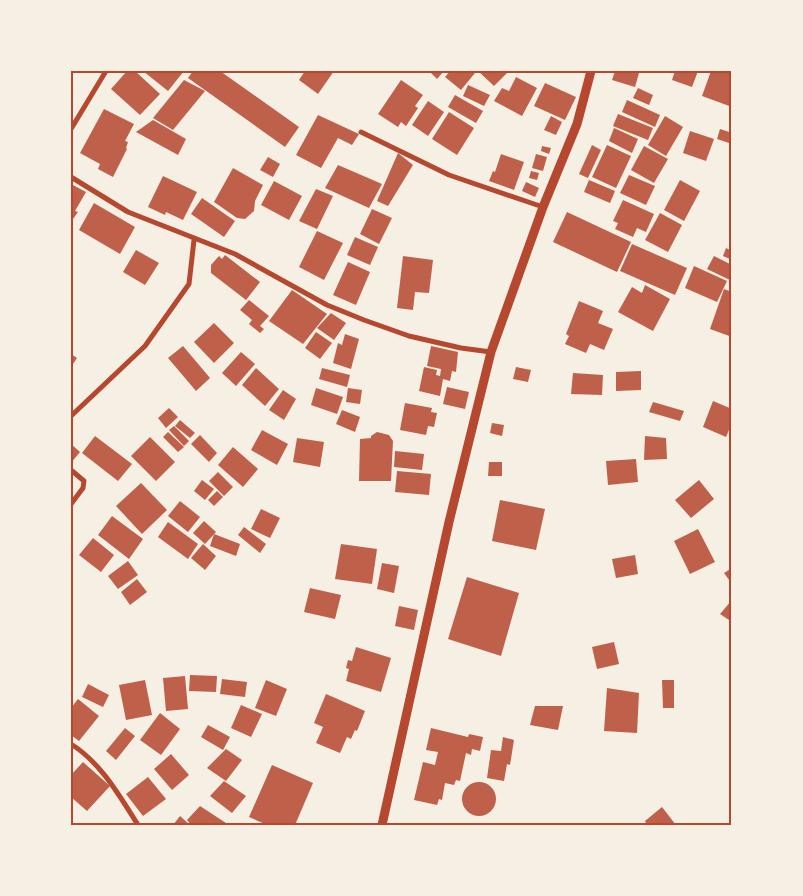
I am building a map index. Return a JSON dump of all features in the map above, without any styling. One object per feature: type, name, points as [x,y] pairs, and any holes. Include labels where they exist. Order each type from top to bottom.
[{"type":"street","points":[[71,129],[106,71]]},
{"type":"street","points":[[382,825],[449,522],[491,352],[543,207],[577,124],[591,71]]},
{"type":"street","points":[[361,132],[449,175],[543,207]]},
{"type":"street","points":[[71,177],[128,212],[194,240],[235,254],[327,304],[364,320],[409,336],[461,348],[491,352]]},
{"type":"street","points":[[71,416],[145,346],[190,284],[194,240]]},
{"type":"street","points":[[71,470],[84,481],[83,488],[71,504]]},
{"type":"street","points":[[71,744],[92,760],[106,776],[138,825]]},
{"type":"building","points":[[127,71],[135,71],[160,94],[140,115],[111,89]]},
{"type":"building","points":[[143,71],[184,71],[168,91]]},
{"type":"building","points":[[193,71],[220,71],[299,127],[285,147],[188,78]]},
{"type":"building","points":[[305,71],[334,71],[318,94],[299,80]]},
{"type":"building","points":[[429,71],[444,71],[437,79]]},
{"type":"building","points":[[450,71],[474,71],[475,73],[461,90],[445,77]]},
{"type":"building","points":[[478,71],[509,71],[494,86]]},
{"type":"building","points":[[615,71],[639,73],[635,87],[612,80]]},
{"type":"building","points":[[675,71],[698,71],[692,87],[672,80]]},
{"type":"building","points":[[711,71],[732,71],[732,107],[702,96]]},
{"type":"building","points":[[516,77],[537,88],[522,116],[494,101],[502,88],[509,91]]},
{"type":"building","points":[[184,80],[205,91],[173,130],[153,118]]},
{"type":"building","points":[[401,80],[423,95],[415,106],[418,108],[406,126],[401,122],[398,127],[378,114]]},
{"type":"building","points":[[545,83],[576,97],[565,120],[534,106]]},
{"type":"building","points":[[468,85],[490,95],[484,106],[463,96]]},
{"type":"building","points":[[638,88],[653,95],[649,105],[633,98]]},
{"type":"building","points":[[455,95],[483,111],[476,123],[448,107]]},
{"type":"building","points":[[627,100],[660,115],[655,127],[622,112]]},
{"type":"building","points":[[428,101],[444,112],[428,136],[412,125]]},
{"type":"building","points":[[104,109],[134,124],[125,141],[128,142],[127,149],[113,177],[98,169],[100,164],[80,153]]},
{"type":"building","points":[[449,112],[474,128],[457,155],[432,139]]},
{"type":"building","points":[[618,114],[653,128],[648,140],[613,126]]},
{"type":"building","points":[[318,115],[359,134],[352,145],[338,138],[321,168],[296,155]]},
{"type":"building","points":[[551,116],[562,122],[556,135],[544,130]]},
{"type":"building","points":[[665,116],[683,127],[666,156],[648,145]]},
{"type":"building","points":[[153,120],[186,139],[178,155],[136,132]]},
{"type":"building","points":[[614,128],[638,139],[632,153],[609,141]]},
{"type":"building","points":[[720,129],[732,133],[732,144],[717,139]]},
{"type":"building","points":[[690,131],[714,139],[706,161],[683,153]]},
{"type":"building","points":[[592,145],[601,150],[588,178],[579,174]]},
{"type":"building","points":[[607,145],[631,156],[616,188],[592,177]]},
{"type":"building","points":[[542,146],[551,148],[549,154],[541,151]]},
{"type":"building","points":[[644,146],[668,159],[654,183],[631,170]]},
{"type":"building","points":[[398,153],[413,165],[388,206],[377,201]]},
{"type":"building","points":[[501,154],[524,162],[514,190],[489,181],[493,171],[495,172]]},
{"type":"building","points":[[536,154],[547,157],[543,171],[532,168]]},
{"type":"building","points":[[268,157],[280,164],[273,177],[260,170]]},
{"type":"building","points":[[338,165],[382,184],[369,208],[325,188]]},
{"type":"building","points":[[233,168],[263,185],[255,201],[254,211],[245,219],[237,218],[214,202]]},
{"type":"building","points":[[531,171],[539,173],[537,180],[529,178]]},
{"type":"building","points":[[629,175],[655,186],[646,205],[620,193]]},
{"type":"building","points":[[163,176],[197,192],[183,220],[166,212],[165,215],[148,207]]},
{"type":"building","points":[[589,180],[615,191],[610,203],[584,192]]},
{"type":"building","points":[[680,180],[700,191],[684,221],[664,210]]},
{"type":"building","points":[[274,181],[302,196],[289,220],[261,205]]},
{"type":"building","points":[[526,182],[539,188],[535,197],[522,191]]},
{"type":"building","points":[[71,184],[86,192],[75,211],[78,212],[73,219],[71,218]]},
{"type":"building","points":[[316,189],[333,196],[317,229],[299,221]]},
{"type":"building","points":[[202,198],[235,221],[224,237],[191,214]]},
{"type":"building","points":[[623,200],[654,214],[646,232],[637,228],[633,237],[615,229],[618,223],[613,221]]},
{"type":"building","points":[[94,203],[135,227],[120,254],[79,230]]},
{"type":"building","points":[[372,209],[392,218],[379,244],[360,234]]},
{"type":"building","points":[[567,212],[631,242],[617,272],[553,242]]},
{"type":"building","points":[[660,213],[682,225],[668,252],[645,240]]},
{"type":"building","points":[[317,231],[343,243],[324,280],[299,267]]},
{"type":"building","points":[[355,237],[378,247],[370,265],[347,255]]},
{"type":"building","points":[[632,244],[687,268],[675,295],[620,271]]},
{"type":"building","points":[[726,248],[732,251],[732,260],[723,256]]},
{"type":"building","points":[[136,250],[159,263],[145,285],[123,272]]},
{"type":"building","points":[[225,255],[260,282],[246,300],[211,273],[211,265],[219,256],[222,259]]},
{"type":"building","points":[[403,256],[433,260],[429,293],[415,292],[413,310],[397,308]]},
{"type":"building","points":[[714,256],[732,265],[732,281],[707,269]]},
{"type":"building","points":[[348,262],[370,272],[356,305],[333,295]]},
{"type":"building","points":[[694,266],[727,281],[717,302],[685,288]]},
{"type":"building","points":[[645,285],[670,299],[653,331],[618,312],[632,287],[642,293]]},
{"type":"building","points":[[724,289],[732,292],[732,337],[710,329]]},
{"type":"building","points":[[292,290],[327,314],[303,344],[269,321]]},
{"type":"building","points":[[249,300],[269,316],[260,326],[264,329],[260,333],[249,324],[252,320],[240,310]]},
{"type":"building","points":[[579,301],[603,311],[598,323],[613,329],[604,350],[590,344],[586,353],[565,344],[569,336],[566,334]]},
{"type":"building","points":[[331,313],[346,323],[334,340],[317,328]]},
{"type":"building","points":[[214,323],[234,343],[214,363],[194,342]]},
{"type":"building","points":[[316,332],[332,343],[320,359],[305,348]]},
{"type":"building","points":[[345,334],[359,339],[351,369],[333,363],[338,343],[342,345]]},
{"type":"building","points":[[183,346],[210,378],[196,391],[168,358]]},
{"type":"building","points":[[431,346],[458,352],[456,372],[452,371],[450,381],[443,379],[440,396],[419,391],[424,367],[437,370],[436,375],[440,376],[441,369],[427,366]]},
{"type":"building","points":[[241,352],[255,364],[236,386],[222,373]]},
{"type":"building","points":[[71,354],[77,358],[71,367]]},
{"type":"building","points":[[516,367],[531,370],[528,382],[513,379]]},
{"type":"building","points":[[256,368],[279,389],[265,406],[242,385]]},
{"type":"building","points":[[322,368],[350,375],[347,387],[319,379]]},
{"type":"building","points":[[641,371],[641,390],[616,391],[616,372]]},
{"type":"building","points":[[573,373],[603,375],[602,395],[571,394]]},
{"type":"building","points":[[447,387],[469,392],[465,409],[443,404]]},
{"type":"building","points":[[316,388],[343,397],[337,414],[311,405]]},
{"type":"building","points":[[348,388],[362,390],[360,404],[346,402]]},
{"type":"building","points":[[283,390],[296,399],[284,420],[269,410]]},
{"type":"building","points":[[713,401],[732,409],[732,423],[726,437],[703,427]]},
{"type":"building","points":[[653,402],[684,411],[680,421],[649,412]]},
{"type":"building","points":[[405,403],[432,408],[431,412],[437,413],[434,427],[428,426],[426,435],[400,430]]},
{"type":"building","points":[[169,408],[178,417],[166,428],[158,418]]},
{"type":"building","points":[[342,410],[360,417],[355,432],[336,424]]},
{"type":"building","points":[[180,420],[195,433],[190,438],[175,426]]},
{"type":"building","points":[[492,423],[504,425],[502,436],[490,433]]},
{"type":"building","points":[[174,426],[189,441],[184,446],[169,430]]},
{"type":"building","points":[[262,430],[288,444],[277,465],[251,450]]},
{"type":"building","points":[[168,432],[184,447],[178,452],[163,437]]},
{"type":"building","points":[[377,432],[389,435],[393,441],[391,481],[359,481],[360,439],[371,438]]},
{"type":"building","points":[[200,435],[217,453],[209,462],[191,444]]},
{"type":"building","points":[[95,436],[132,464],[118,481],[82,453]]},
{"type":"building","points":[[645,436],[666,438],[667,459],[644,460]]},
{"type":"building","points":[[150,437],[175,462],[156,481],[131,456]]},
{"type":"building","points":[[297,438],[324,442],[320,467],[293,462]]},
{"type":"building","points":[[71,444],[80,452],[71,463]]},
{"type":"building","points":[[233,447],[258,469],[243,487],[218,465]]},
{"type":"building","points":[[395,451],[424,454],[422,470],[394,467]]},
{"type":"building","points":[[636,459],[638,482],[608,485],[606,461]]},
{"type":"building","points":[[489,462],[502,462],[502,476],[488,476]]},
{"type":"building","points":[[397,471],[431,474],[429,495],[395,492]]},
{"type":"building","points":[[218,472],[233,487],[224,496],[209,481]]},
{"type":"building","points":[[202,480],[214,489],[205,500],[194,491]]},
{"type":"building","points":[[699,480],[714,499],[691,518],[675,500]]},
{"type":"building","points":[[141,483],[167,510],[142,534],[116,506]]},
{"type":"building","points":[[217,491],[223,497],[214,506],[208,500]]},
{"type":"building","points":[[500,500],[545,509],[536,550],[492,541]]},
{"type":"building","points":[[180,501],[200,517],[188,532],[168,516]]},
{"type":"building","points":[[261,509],[280,518],[270,538],[251,529]]},
{"type":"building","points":[[112,516],[143,539],[129,559],[98,535]]},
{"type":"building","points":[[204,521],[216,532],[205,544],[193,533]]},
{"type":"building","points":[[168,522],[198,544],[188,559],[158,537]]},
{"type":"building","points":[[244,527],[266,544],[260,553],[238,535]]},
{"type":"building","points":[[698,529],[715,562],[690,574],[674,541]]},
{"type":"building","points":[[214,534],[240,544],[236,556],[210,546]]},
{"type":"building","points":[[93,538],[114,555],[101,572],[79,555]]},
{"type":"building","points":[[203,544],[216,556],[205,570],[191,558]]},
{"type":"building","points":[[341,544],[377,549],[372,584],[335,579]]},
{"type":"building","points":[[635,555],[638,574],[616,578],[612,559]]},
{"type":"building","points":[[128,561],[138,575],[118,589],[108,576]]},
{"type":"building","points":[[382,563],[399,566],[394,593],[377,589]]},
{"type":"building","points":[[732,568],[732,584],[724,573]]},
{"type":"building","points":[[467,577],[519,593],[501,656],[448,639]]},
{"type":"building","points":[[137,579],[147,592],[130,605],[121,592]]},
{"type":"building","points":[[310,588],[341,595],[335,619],[304,612]]},
{"type":"building","points":[[732,600],[732,622],[720,614]]},
{"type":"building","points":[[399,606],[418,610],[414,630],[395,626]]},
{"type":"building","points":[[614,642],[619,664],[597,669],[592,647]]},
{"type":"building","points":[[356,647],[391,658],[381,692],[346,681],[349,669],[346,668],[348,660],[352,661]]},
{"type":"building","points":[[190,675],[217,676],[216,692],[189,691]]},
{"type":"building","points":[[185,676],[188,709],[166,711],[163,678]]},
{"type":"building","points":[[222,679],[247,682],[245,697],[220,694]]},
{"type":"building","points":[[145,680],[152,715],[126,720],[119,685]]},
{"type":"building","points":[[266,680],[287,689],[276,716],[255,708]]},
{"type":"building","points":[[662,680],[674,680],[674,708],[663,708]]},
{"type":"building","points":[[88,684],[109,695],[103,707],[82,697]]},
{"type":"building","points":[[607,688],[639,693],[637,733],[604,731]]},
{"type":"building","points":[[326,694],[365,711],[357,731],[355,730],[351,739],[347,737],[340,753],[316,743],[323,727],[314,723]]},
{"type":"building","points":[[78,699],[99,716],[79,741],[71,735],[71,708]]},
{"type":"building","points":[[241,705],[262,714],[251,737],[231,728]]},
{"type":"building","points":[[535,706],[563,706],[558,730],[530,725]]},
{"type":"building","points":[[160,713],[180,729],[161,755],[140,740]]},
{"type":"building","points":[[208,725],[230,737],[223,750],[201,737]]},
{"type":"building","points":[[125,728],[135,736],[116,760],[106,751]]},
{"type":"building","points":[[431,728],[468,737],[469,734],[483,737],[480,751],[472,749],[471,755],[466,753],[460,781],[456,780],[454,785],[445,783],[442,800],[439,799],[437,805],[414,800],[423,762],[435,765],[438,752],[426,750]]},
{"type":"building","points":[[503,737],[514,740],[510,765],[507,764],[504,781],[487,778],[491,750],[501,751]]},
{"type":"building","points":[[226,749],[242,760],[226,781],[207,768]]},
{"type":"building","points":[[171,754],[189,775],[172,790],[154,769]]},
{"type":"building","points":[[83,762],[110,786],[87,811],[71,797],[71,775]]},
{"type":"building","points":[[272,765],[313,783],[295,825],[267,825],[249,817]]},
{"type":"building","points":[[148,777],[166,799],[143,816],[126,794]]},
{"type":"building","points":[[224,781],[246,796],[232,813],[210,796]]},
{"type":"building","points":[[479,782],[491,787],[496,799],[491,811],[479,816],[467,811],[462,799],[467,787]]},
{"type":"building","points":[[200,806],[226,823],[225,825],[191,825],[187,820]]},
{"type":"building","points":[[662,807],[676,825],[647,825],[645,821]]},
{"type":"building","points":[[180,816],[190,825],[173,825]]}]
